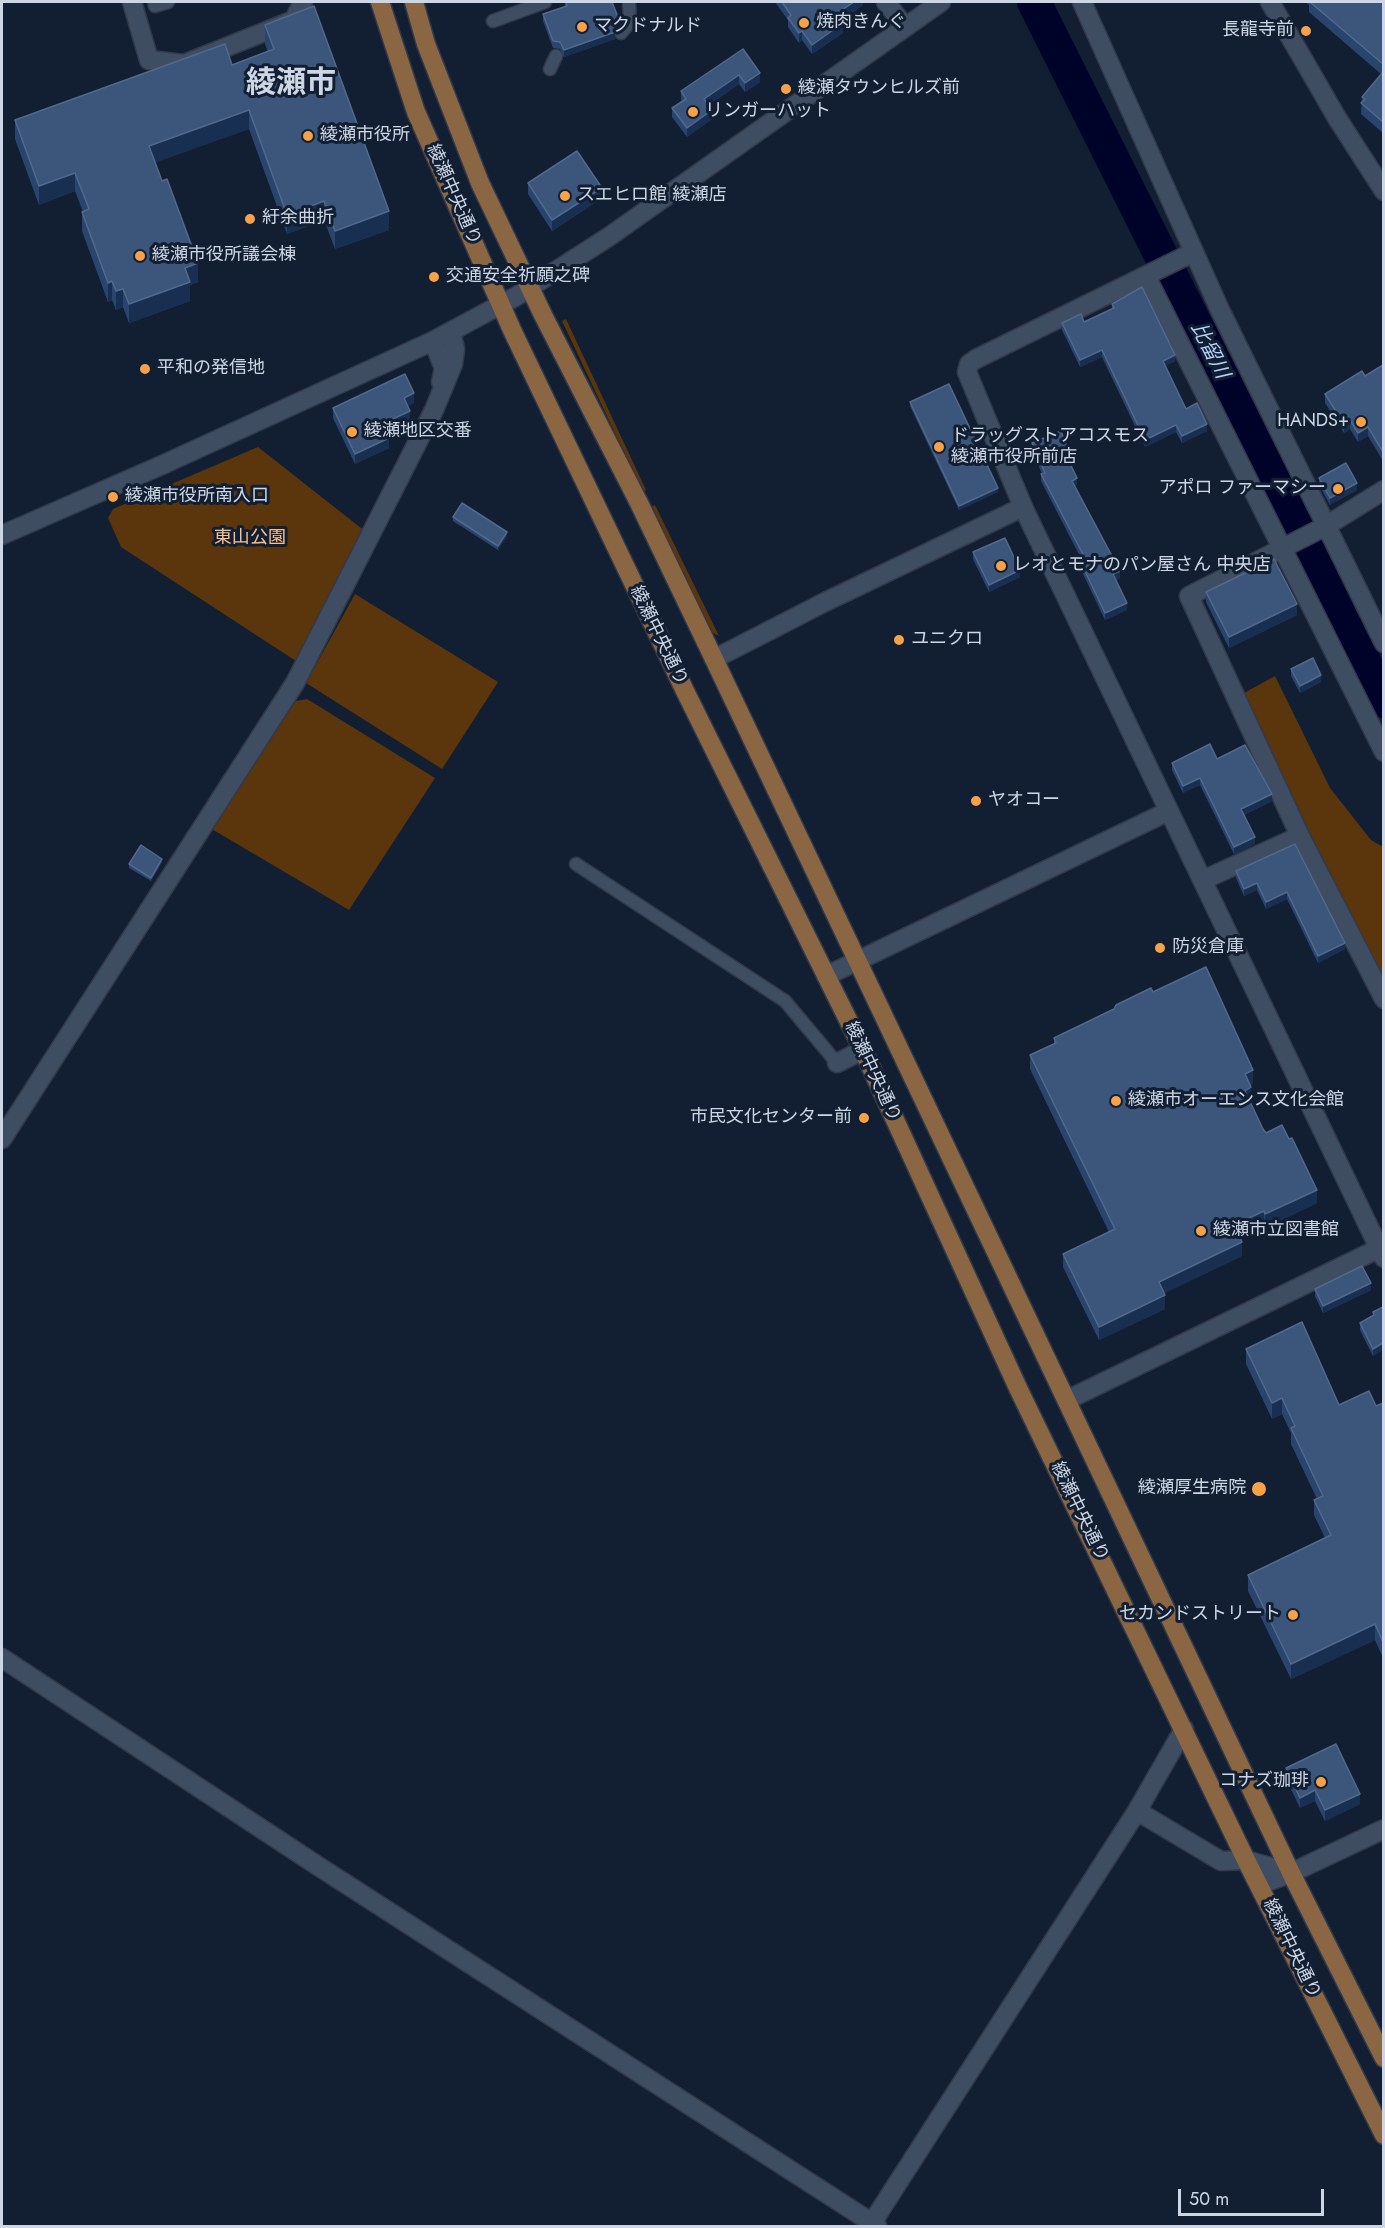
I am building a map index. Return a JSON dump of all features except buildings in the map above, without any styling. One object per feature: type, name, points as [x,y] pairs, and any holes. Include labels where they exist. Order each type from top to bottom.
[{"type":"main road","name":"綾瀬中央通り","points":[[380,2],[417,112],[501,304],[686,693],[863,1050],[1018,1388],[1246,1860],[1383,2135]]},
{"type":"main road","name":"綾瀬中央通り","points":[[414,2],[426,44],[474,168],[714,659],[856,962],[1291,1873],[1383,2058]]},
{"type":"street","points":[[132,2],[149,60],[184,64],[294,20],[303,2]]},
{"type":"street","points":[[886,2],[905,27]]},
{"type":"street","points":[[2,535],[162,465],[433,341],[531,287],[610,236],[941,2]]},
{"type":"street","points":[[1082,2],[1318,529],[1383,643]]},
{"type":"street","points":[[1270,2],[1337,118],[1383,191]]},
{"type":"street","points":[[1067,1400],[1382,1251],[1023,507],[967,372],[969,364],[1194,252]]},
{"type":"street","points":[[1151,273],[1287,545],[1383,752]]},
{"type":"street","points":[[2,1140],[295,683],[434,410],[453,364],[455,349],[451,332]]},
{"type":"street","points":[[433,341],[444,368],[434,410]]},
{"type":"street","points":[[1383,490],[1318,529],[1189,596],[1300,836],[1383,999]]},
{"type":"street","points":[[714,659],[825,602],[1023,507]]},
{"type":"street","points":[[826,976],[1169,811]]},
{"type":"street","points":[[1203,880],[1300,836]]},
{"type":"street","points":[[837,1063],[863,1050]]},
{"type":"street","points":[[2,1658],[873,2225],[1137,1811],[1184,1729]]},
{"type":"street","points":[[1137,1811],[1221,1861],[1246,1860],[1291,1873]]},
{"type":"street","points":[[1259,1885],[1291,1873],[1383,1829]]},
{"type":"lane","points":[[154,2],[155,6],[168,2]]},
{"type":"lane","points":[[494,21],[545,2]]},
{"type":"lane","points":[[621,33],[630,22],[629,2]]},
{"type":"lane","points":[[550,69],[556,56]]},
{"type":"lane","points":[[576,864],[785,1001],[837,1063]]},
{"type":"green space","points":[[566,319],[646,490],[643,492],[562,321]]},
{"type":"green space","name":"東山公園","points":[[258,447],[366,532],[296,661],[121,547],[108,518],[113,509]]},
{"type":"green space","points":[[655,505],[719,636],[711,632],[651,507]]},
{"type":"green space","points":[[355,594],[498,682],[442,769],[306,683]]},
{"type":"green space","points":[[1275,676],[1330,788],[1371,840],[1383,847],[1383,983],[1300,818],[1244,693]]},
{"type":"green space","points":[[307,699],[435,778],[349,910],[210,828],[296,701]]},
{"type":"waterway","name":"比留川","points":[[1034,2],[1384,701]]},
{"type":"place","name":"焼肉きんぐ","points":[[804,23]]},
{"type":"place","name":"マクドナルド","points":[[582,27]]},
{"type":"place","name":"長龍寺前","points":[[1306,31]]},
{"type":"place","name":"綾瀬タウンヒルズ前","points":[[786,89]]},
{"type":"place","name":"リンガーハット","points":[[693,112]]},
{"type":"place","name":"綾瀬市役所","points":[[308,136]]},
{"type":"place","name":"スエヒロ館 綾瀬店","points":[[565,196]]},
{"type":"place","name":"紆余曲折","points":[[250,219]]},
{"type":"place","name":"綾瀬市役所議会棟","points":[[140,256]]},
{"type":"place","name":"交通安全祈願之碑","points":[[434,277]]},
{"type":"place","name":"平和の発信地","points":[[145,369]]},
{"type":"place","name":"HANDS+","points":[[1361,422]]},
{"type":"place","name":"綾瀬地区交番","points":[[352,432]]},
{"type":"place","name":"ドラッグストアコスモス 綾瀬市役所前店","points":[[939,447]]},
{"type":"place","name":"アポロ ファーマシー","points":[[1338,489]]},
{"type":"place","name":"綾瀬市役所南入口","points":[[113,497]]},
{"type":"place","name":"レオとモナのパン屋さん 中央店","points":[[1001,566]]},
{"type":"place","name":"ユニクロ","points":[[899,640]]},
{"type":"place","name":"ヤオコー","points":[[976,801]]},
{"type":"place","name":"防災倉庫","points":[[1160,948]]},
{"type":"place","name":"綾瀬市オーエンス文化会館","points":[[1116,1101]]},
{"type":"place","name":"市民文化センター前","points":[[864,1118]]},
{"type":"place","name":"綾瀬市立図書館","points":[[1201,1231]]},
{"type":"place","name":"綾瀬厚生病院","points":[[1259,1489]]},
{"type":"place","name":"セカンドストリート","points":[[1293,1615]]},
{"type":"place","name":"コナズ珈琲","points":[[1321,1782]]},
{"type":"district","name":"綾瀬市","points":[[291,85]]}]
